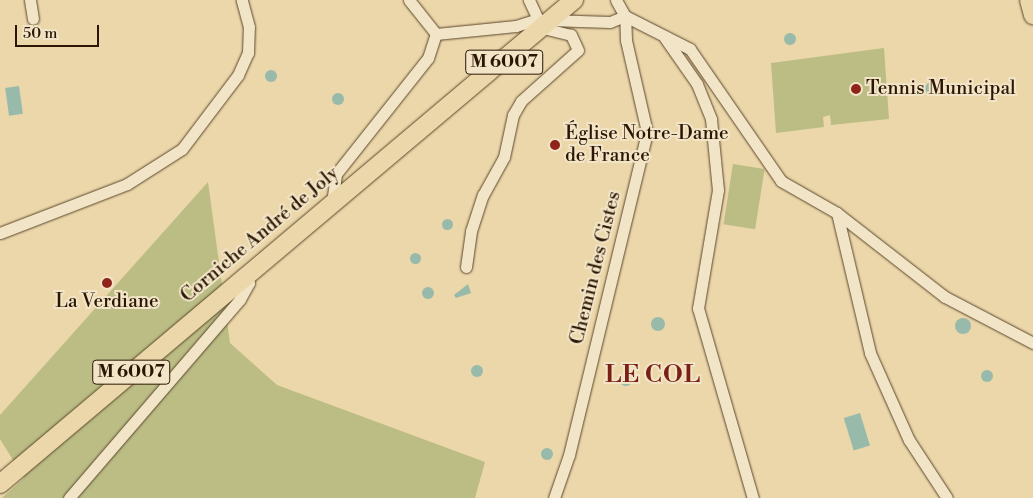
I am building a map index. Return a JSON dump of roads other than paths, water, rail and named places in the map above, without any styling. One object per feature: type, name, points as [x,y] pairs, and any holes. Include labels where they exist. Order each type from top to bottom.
[{"type":"main road","name":"M 6007","points":[[541,23],[574,0]]},
{"type":"main road","points":[[1029,0],[1033,15]]},
{"type":"main road","name":"Corniche André de Joly","points":[[0,484],[247,272],[356,183],[541,23]]},
{"type":"street","points":[[30,0],[33,19]]},
{"type":"street","points":[[0,232],[155,169],[182,148],[243,65],[250,39],[242,0]]},
{"type":"street","points":[[409,0],[436,34]]},
{"type":"street","points":[[466,268],[471,231],[483,195],[504,157],[513,116],[521,102],[578,50],[571,35],[541,23],[528,0]]},
{"type":"street","points":[[616,0],[625,16],[665,38],[682,42],[704,65],[781,181],[837,214],[945,297],[1033,343]]},
{"type":"street","points":[[436,34],[541,23],[610,22],[625,16]]},
{"type":"street","name":"Chemin des Cistes","points":[[554,498],[570,455],[647,132],[626,40],[625,16]]},
{"type":"street","points":[[332,203],[333,180],[428,58],[436,34]]},
{"type":"street","points":[[665,38],[697,84],[711,119],[718,190],[698,308],[753,498]]},
{"type":"street","points":[[346,164],[356,183]]},
{"type":"street","points":[[837,214],[870,353],[909,440],[947,498]]},
{"type":"street","points":[[69,498],[240,299],[249,282],[247,272]]},
{"type":"place","name":"Tennis Municipal","points":[[856,89]]},
{"type":"place","name":"Église Notre-Dame de France","points":[[555,145]]},
{"type":"place","name":"La Verdiane","points":[[107,283]]},
{"type":"district","name":"LE COL","points":[[653,376]]}]
